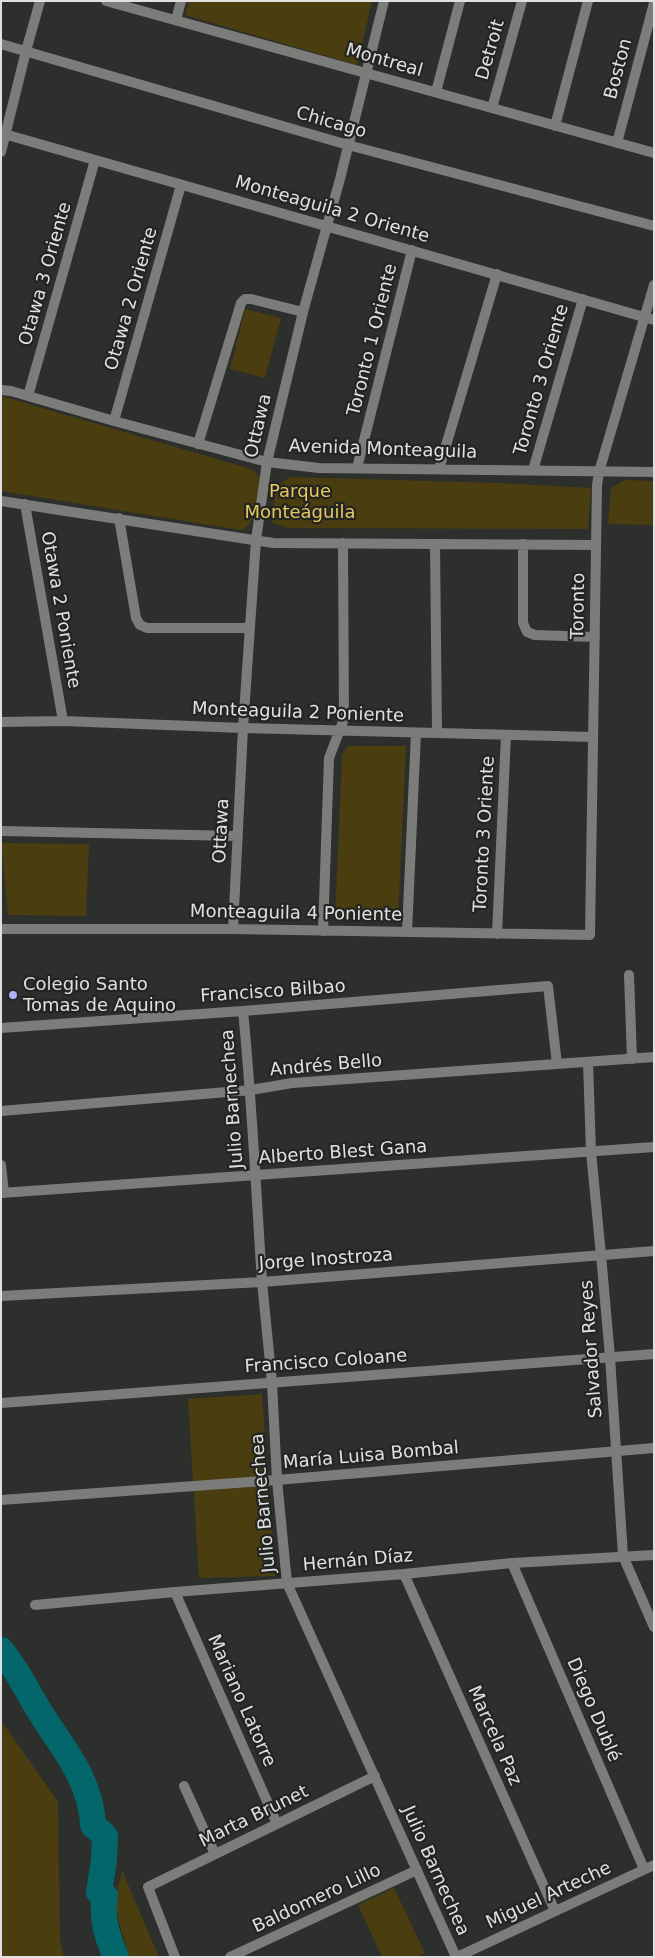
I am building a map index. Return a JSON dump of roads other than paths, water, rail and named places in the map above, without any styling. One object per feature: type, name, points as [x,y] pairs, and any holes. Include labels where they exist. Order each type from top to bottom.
[{"type":"street","points":[[1,152],[4,134],[40,1]]},
{"type":"street","points":[[176,20],[181,1]]},
{"type":"street","name":"Ottawa","points":[[233,929],[243,728],[256,540],[266,462],[384,1]]},
{"type":"street","points":[[436,92],[460,1]]},
{"type":"street","name":"Detroit","points":[[492,108],[522,1]]},
{"type":"street","points":[[555,126],[588,1]]},
{"type":"street","name":"Montreal","points":[[114,2],[654,153]]},
{"type":"street","name":"Boston","points":[[616,142],[654,3]]},
{"type":"street","name":"Chicago","points":[[1,44],[348,145],[654,226]]},
{"type":"street","name":"Monteaguila 2 Oriente","points":[[4,134],[327,225],[649,319]]},
{"type":"street","name":"Otawa 3 Oriente","points":[[28,396],[95,160]]},
{"type":"street","name":"Otawa 2 Oriente","points":[[114,421],[181,185]]},
{"type":"street","name":"Toronto 1 Oriente","points":[[357,468],[412,250]]},
{"type":"street","points":[[439,469],[497,274]]},
{"type":"street","name":"Toronto","points":[[590,935],[597,486],[599,472],[649,319],[654,285]]},
{"type":"street","points":[[198,444],[241,303],[248,299],[303,312]]},
{"type":"street","name":"Toronto 3 Oriente","points":[[533,470],[583,299]]},
{"type":"street","name":"Avenida Monteaguila","points":[[1,390],[266,462],[319,468],[654,472]]},
{"type":"street","points":[[1,501],[273,543],[596,545]]},
{"type":"street","name":"Otawa 2 Poniente","points":[[25,504],[63,721]]},
{"type":"street","points":[[119,518],[136,618],[140,625],[147,628],[250,628]]},
{"type":"street","points":[[323,931],[329,758],[332,746],[344,719],[343,543]]},
{"type":"street","points":[[435,544],[437,733]]},
{"type":"street","points":[[522,544],[523,623],[527,632],[534,635],[595,637]]},
{"type":"street","name":"Monteaguila 2 Poniente","points":[[1,722],[63,721],[340,731],[593,737]]},
{"type":"street","points":[[407,932],[416,733]]},
{"type":"street","name":"Toronto 3 Oriente","points":[[497,934],[506,735]]},
{"type":"street","points":[[1,831],[238,836]]},
{"type":"street","name":"Monteaguila 4 Poniente","points":[[1,929],[233,929],[590,935]]},
{"type":"street","points":[[629,975],[632,1059]]},
{"type":"street","name":"Francisco Bilbao","points":[[1,1028],[244,1011],[548,986],[557,1064]]},
{"type":"street","name":"Julio Barnechea","points":[[244,1011],[251,1090],[262,1282],[272,1383],[277,1480],[287,1583],[456,1957]]},
{"type":"street","name":"Andrés Bello","points":[[1,1111],[251,1090],[292,1083],[654,1057]]},
{"type":"street","name":"Salvador Reyes","points":[[588,1062],[592,1152],[610,1357],[623,1556],[654,1627]]},
{"type":"street","name":"Alberto Blest Gana","points":[[3,1193],[654,1147]]},
{"type":"street","points":[[1,1165],[3,1193]]},
{"type":"street","name":"Jorge Inostroza","points":[[1,1296],[262,1282],[654,1251]]},
{"type":"street","name":"Francisco Coloane","points":[[1,1403],[654,1354]]},
{"type":"street","name":"María Luisa Bombal","points":[[1,1500],[277,1480],[654,1448]]},
{"type":"street","name":"Hernán Díaz","points":[[35,1605],[404,1574],[512,1562],[654,1554]]},
{"type":"street","name":"Diego Dublé","points":[[512,1562],[644,1869]]},
{"type":"street","name":"Marcela Paz","points":[[404,1574],[555,1911]]},
{"type":"street","name":"Mariano Latorre","points":[[175,1592],[277,1824]]},
{"type":"street","name":"Marta Brunet","points":[[175,1957],[148,1887],[374,1776]]},
{"type":"street","points":[[184,1786],[215,1854]]},
{"type":"street","name":"Miguel Arteche","points":[[456,1957],[654,1864]]},
{"type":"street","name":"Baldomero Lillo","points":[[230,1957],[417,1870]]},
{"type":"waterway","points":[[1,1650],[17,1672],[74,1765],[87,1793],[93,1825],[105,1836],[104,1860],[99,1892],[105,1896],[104,1912],[106,1927],[116,1957]]},
{"type":"place","name":"Colegio Santo Tomas de Aquino","points":[[13,995]]},
{"type":"park label","name":"Parque Monteáguila","points":[[300,502]]}]
